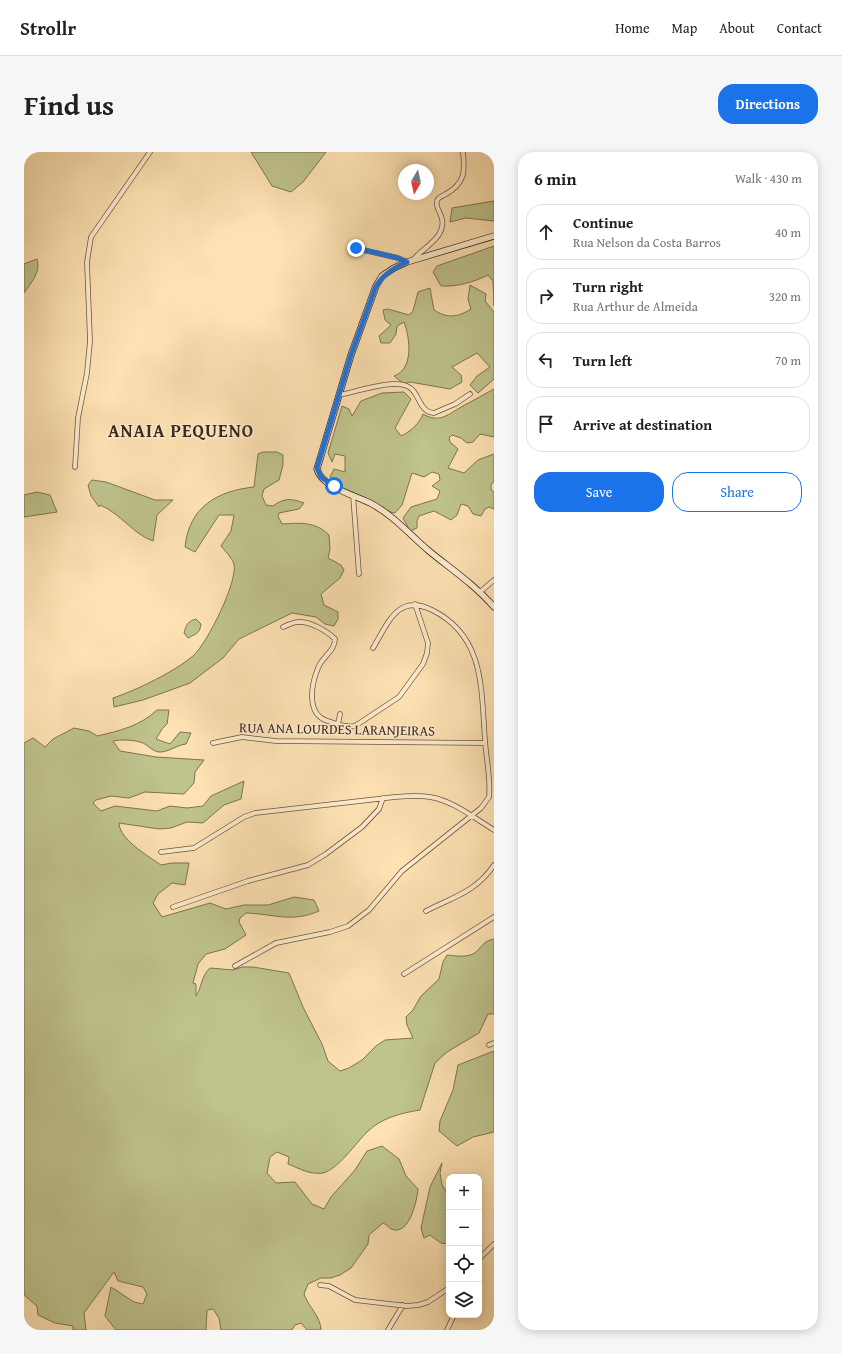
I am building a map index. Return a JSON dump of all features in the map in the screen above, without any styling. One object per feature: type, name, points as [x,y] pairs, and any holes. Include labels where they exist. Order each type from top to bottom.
[{"type":"street","points":[[75,467],[78,418],[87,373],[90,341],[87,262],[91,237],[150,152]]},
{"type":"street","points":[[409,262],[426,249],[440,232],[442,222],[436,205],[437,201],[439,198],[455,188],[461,181],[465,171],[464,152]]},
{"type":"street","points":[[494,236],[409,262],[394,268],[382,276],[376,286],[365,313],[317,468],[321,477],[327,482],[388,514],[480,592],[494,607]]},
{"type":"street","points":[[350,247],[409,262]]},
{"type":"street","points":[[339,395],[392,384],[402,384],[411,388],[424,410],[434,413],[455,404],[470,394]]},
{"type":"street","points":[[353,496],[359,574]]},
{"type":"street","points":[[480,592],[494,580]]},
{"type":"street","points":[[283,627],[292,622],[302,622],[324,631],[335,639],[333,649],[324,657],[318,668],[312,699],[316,714],[321,719],[350,727],[355,726],[399,697],[419,670],[425,659],[428,643],[415,604]]},
{"type":"street","points":[[236,966],[276,943],[330,932],[348,926],[369,910],[402,871],[484,805],[489,797],[480,681],[472,648],[455,624],[429,608],[415,604],[401,608],[373,648]]},
{"type":"street","points":[[338,724],[340,714]]},
{"type":"street","name":"RUA ANA LOURDES LARANJEIRAS","points":[[213,742],[242,737],[276,741],[485,743]]},
{"type":"street","points":[[161,852],[194,848],[244,817],[255,813],[383,798],[415,796],[430,797],[447,803],[471,815],[494,830]]},
{"type":"street","points":[[172,907],[248,881],[308,865],[326,854],[372,818],[379,809],[383,798]]},
{"type":"street","points":[[426,911],[472,889],[484,879],[494,865]]},
{"type":"street","points":[[404,974],[494,917]]},
{"type":"street","points":[[489,1045],[494,1043]]},
{"type":"street","points":[[482,1256],[494,1244]]},
{"type":"street","points":[[320,1284],[329,1286],[355,1300],[403,1305],[418,1305],[428,1302],[446,1290]]},
{"type":"street","points":[[388,1330],[403,1305]]},
{"type":"street","points":[[447,1330],[453,1318]]},
{"type":"green space","points":[[251,152],[326,152],[303,182],[291,192],[272,186]]},
{"type":"green space","points":[[494,201],[494,221],[466,218],[450,222],[452,208]]},
{"type":"green space","points":[[494,246],[494,306],[493,281],[488,275],[465,284],[441,286],[433,272],[437,266]]},
{"type":"green space","points":[[37,259],[38,268],[24,293],[24,264]]},
{"type":"green space","points":[[470,285],[486,294],[485,301],[494,312],[494,379],[478,393],[470,385],[477,376],[490,367],[477,353],[452,367],[461,375],[462,382],[450,389],[410,382],[404,384],[394,376],[405,367],[408,360],[408,336],[404,322],[397,326],[396,334],[390,343],[381,343],[379,336],[391,325],[385,320],[383,310],[388,309],[409,315],[413,311],[418,292],[430,288],[434,310],[448,316],[462,314],[471,309],[468,299]]},
{"type":"green space","points":[[494,389],[494,437],[480,434],[473,442],[467,443],[461,438],[452,435],[449,438],[450,442],[458,449],[448,468],[464,473],[478,460],[494,454],[494,481],[491,485],[491,490],[494,492],[494,509],[489,507],[485,509],[481,516],[473,514],[468,506],[461,504],[457,515],[451,520],[434,511],[419,516],[417,528],[410,531],[403,518],[411,507],[437,499],[440,491],[432,486],[440,480],[439,474],[432,472],[424,477],[412,473],[402,505],[395,513],[386,511],[336,486],[330,477],[334,469],[345,472],[345,456],[335,454],[332,462],[328,453],[342,406],[349,409],[352,416],[361,401],[382,393],[404,392],[411,399],[395,428],[401,436],[414,427],[423,414],[434,418],[444,417]]},
{"type":"green space","points":[[263,452],[277,452],[283,455],[283,465],[279,480],[264,489],[262,496],[266,505],[273,506],[284,500],[295,500],[304,503],[299,509],[279,513],[278,516],[282,524],[307,524],[324,530],[329,535],[330,549],[328,558],[341,565],[344,570],[340,578],[321,594],[324,605],[338,612],[338,619],[334,626],[325,624],[316,617],[292,613],[239,639],[223,658],[190,683],[143,700],[114,707],[113,698],[167,674],[194,655],[206,638],[227,598],[234,573],[234,564],[221,546],[231,531],[234,515],[219,515],[195,552],[185,547],[188,533],[192,521],[199,511],[217,497],[228,492],[254,487],[258,454]]},
{"type":"green space","points":[[92,480],[106,482],[155,500],[173,500],[157,515],[153,541],[139,534],[114,513],[100,505],[99,507],[91,496],[88,485]]},
{"type":"green space","points":[[37,492],[50,495],[57,512],[24,517],[24,495]]},
{"type":"green space","points":[[196,619],[201,624],[200,630],[188,638],[184,633],[186,628],[189,622]]},
{"type":"green space","points":[[157,710],[169,710],[167,724],[156,739],[170,744],[180,732],[191,733],[186,744],[160,752],[151,749],[140,742],[124,740],[113,741],[120,751],[156,757],[204,760],[195,772],[194,783],[184,794],[145,792],[129,798],[111,796],[96,800],[93,803],[101,811],[115,806],[157,811],[170,806],[187,808],[203,806],[211,796],[244,781],[241,799],[224,805],[203,823],[187,822],[171,828],[159,829],[119,823],[120,829],[124,835],[135,847],[161,865],[172,863],[189,863],[185,885],[172,883],[158,894],[153,903],[162,917],[210,903],[226,909],[244,905],[268,905],[294,897],[314,900],[319,911],[300,917],[283,917],[246,913],[240,918],[239,922],[246,935],[225,949],[206,954],[198,964],[193,983],[196,984],[196,996],[205,974],[210,968],[233,970],[242,967],[253,967],[289,973],[303,1007],[322,1044],[328,1061],[340,1071],[349,1068],[362,1060],[376,1046],[385,1040],[413,1038],[407,1025],[406,1017],[413,1010],[421,996],[439,979],[443,962],[447,955],[462,956],[473,954],[486,942],[494,939],[494,1014],[488,1014],[479,1033],[447,1052],[435,1063],[420,1110],[399,1115],[379,1123],[367,1132],[334,1167],[323,1173],[309,1172],[288,1164],[289,1157],[277,1152],[270,1157],[267,1173],[276,1183],[295,1182],[312,1204],[324,1209],[331,1197],[355,1170],[367,1151],[382,1146],[399,1159],[406,1176],[418,1189],[414,1209],[403,1228],[397,1230],[391,1229],[383,1223],[369,1235],[368,1244],[351,1268],[340,1275],[331,1278],[321,1278],[308,1284],[304,1294],[317,1316],[321,1330],[307,1330],[301,1323],[295,1325],[292,1330],[221,1330],[219,1318],[213,1309],[207,1310],[206,1330],[116,1330],[105,1316],[111,1287],[134,1302],[143,1304],[147,1294],[143,1287],[118,1281],[114,1272],[84,1313],[86,1330],[73,1330],[73,1326],[55,1323],[38,1315],[37,1306],[24,1295],[24,743],[33,738],[45,747],[53,739],[74,728],[89,731],[97,736],[121,730],[136,724]]},
{"type":"green space","points":[[494,1051],[494,1132],[473,1137],[457,1146],[439,1131],[440,1121],[453,1090],[458,1065]]},
{"type":"green space","points":[[442,1163],[440,1173],[442,1185],[446,1191],[446,1244],[441,1243],[430,1235],[424,1238],[421,1228],[430,1187]]},
{"type":"district","name":"ANAIA PEQUENO","points":[[181,431]]},
{"type":"route","points":[[334,486],[321,477],[317,468],[351,355],[365,313],[376,286],[382,276],[407,262],[402,259],[356,248]]}]
